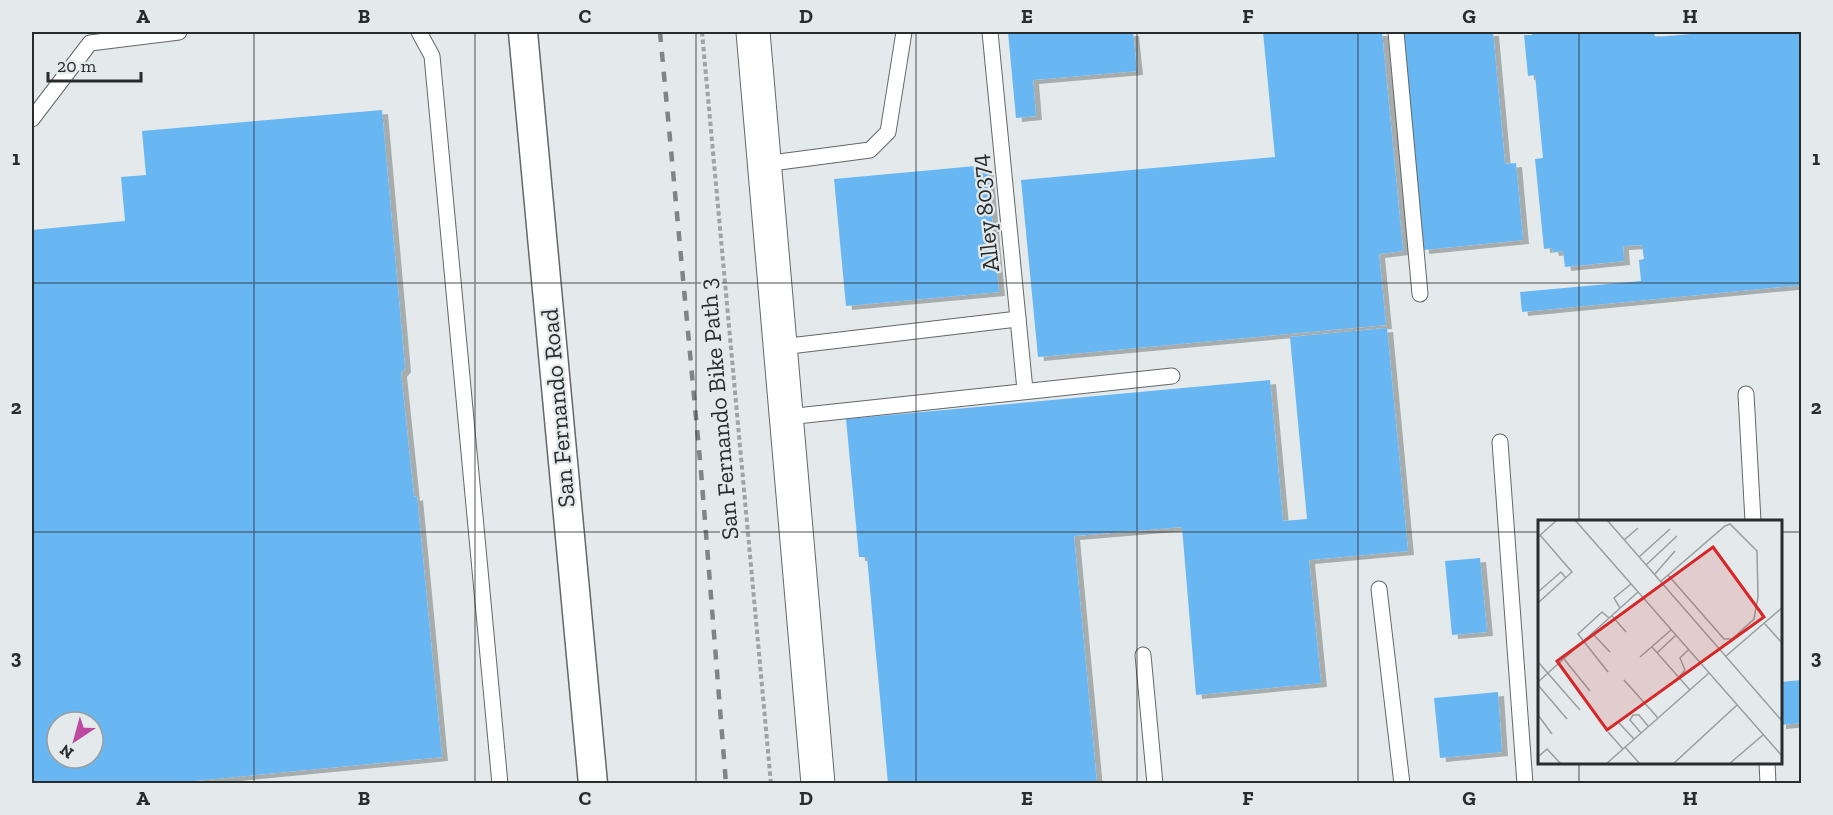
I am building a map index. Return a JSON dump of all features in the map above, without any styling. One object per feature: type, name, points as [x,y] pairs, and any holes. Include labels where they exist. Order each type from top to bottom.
[{"type":"main road","points":[[753,32],[818,783]]},
{"type":"street","name":"San Fernando Road","points":[[522,32],[593,783]]},
{"type":"lane","points":[[32,119],[90,37],[179,32]]},
{"type":"lane","points":[[419,32],[432,56],[500,783]]},
{"type":"lane","points":[[764,164],[870,150],[888,132],[902,33],[904,32]]},
{"type":"lane","name":"Alley 80374","points":[[990,32],[1025,390]]},
{"type":"lane","points":[[1396,32],[1420,294]]},
{"type":"lane","points":[[780,347],[1018,319]]},
{"type":"lane","points":[[787,417],[1172,375]]},
{"type":"lane","points":[[1746,394],[1753,520]]},
{"type":"lane","points":[[1500,442],[1525,783]]},
{"type":"lane","points":[[1379,589],[1402,783]]},
{"type":"lane","points":[[1143,655],[1155,783]]},
{"type":"lane","points":[[1767,764],[1768,783]]},
{"type":"path","name":"San Fernando Bike Path 3","points":[[702,32],[771,783]]},
{"type":"building","points":[[1008,32],[1133,32],[1137,71],[1033,80],[1036,116],[1016,118]]},
{"type":"building","points":[[1263,32],[1382,32],[1403,251],[1379,254],[1386,325],[1038,357],[1021,180],[1275,157]]},
{"type":"building","points":[[1402,32],[1493,32],[1505,164],[1516,163],[1523,240],[1423,250]]},
{"type":"building","points":[[1532,32],[1654,32],[1655,37],[1715,32],[1802,32],[1802,285],[1522,312],[1520,292],[1641,281],[1639,260],[1644,259],[1642,245],[1623,246],[1624,261],[1565,267],[1563,251],[1553,252],[1552,248],[1544,249],[1535,159],[1543,158],[1535,75],[1528,76],[1524,35],[1532,35]]},
{"type":"building","points":[[382,110],[405,368],[401,373],[414,497],[417,496],[442,757],[162,784],[32,784],[32,230],[125,221],[121,177],[146,175],[142,131]]},
{"type":"building","points":[[987,165],[999,292],[846,306],[834,179]]},
{"type":"building","points":[[1387,328],[1408,551],[1309,560],[1321,683],[1196,695],[1182,527],[1074,536],[1097,784],[888,784],[867,557],[859,557],[846,419],[1270,380],[1283,521],[1307,519],[1290,337]]},
{"type":"building","points":[[1480,558],[1487,632],[1452,635],[1445,561]]},
{"type":"building","points":[[1802,680],[1802,723],[1782,725],[1782,682]]},
{"type":"building","points":[[1498,692],[1502,752],[1440,758],[1434,698]]},
{"type":"railway","points":[[660,32],[701,471],[726,784]]}]
